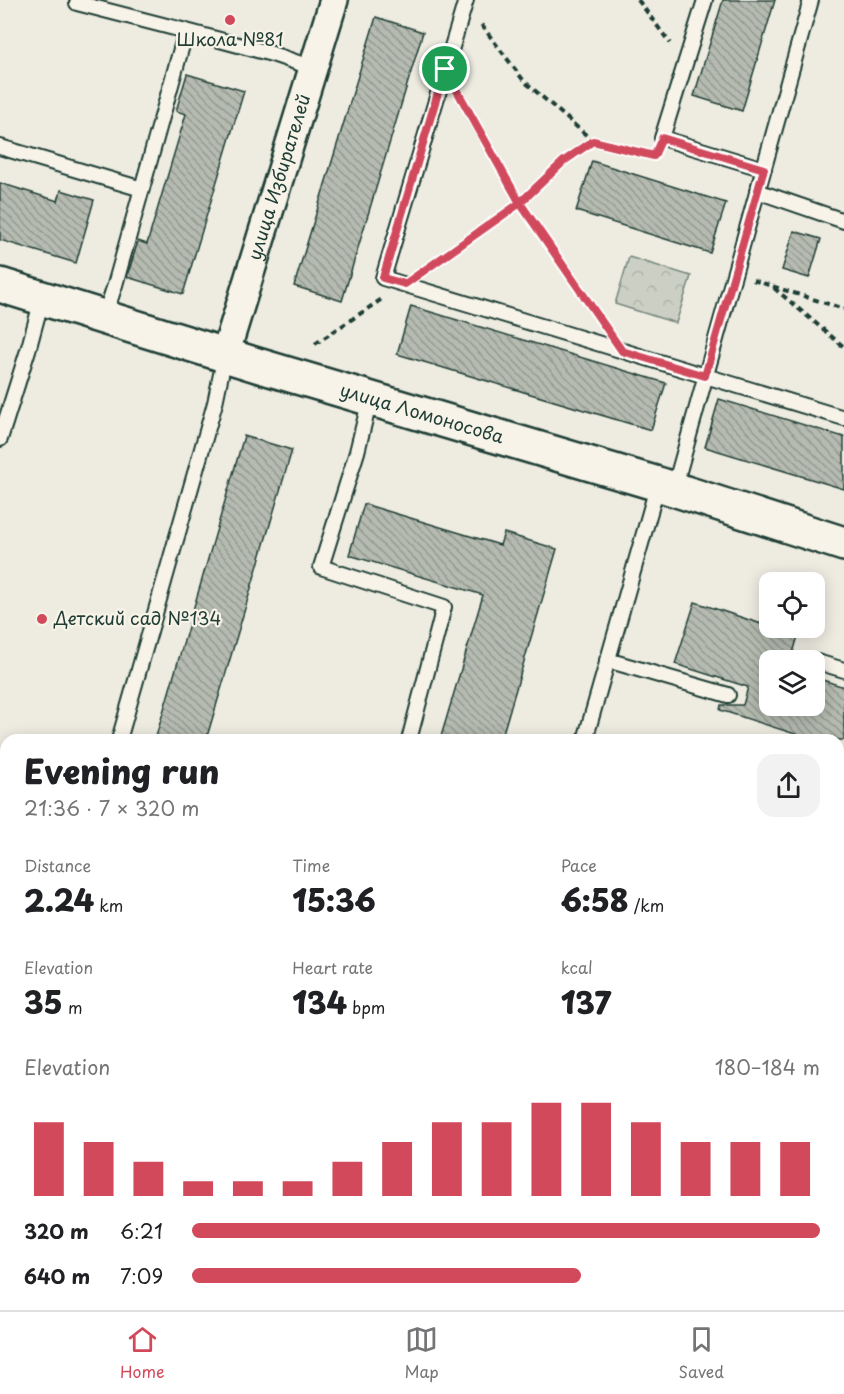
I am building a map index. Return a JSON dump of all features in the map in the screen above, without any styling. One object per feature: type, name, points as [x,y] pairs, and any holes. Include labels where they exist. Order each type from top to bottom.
[{"type":"street","name":"улица Избирателей","points":[[225,355],[334,0]]},
{"type":"street","name":"улица Ломоносова","points":[[0,285],[666,487],[844,544]]},
{"type":"lane","points":[[705,0],[662,138],[764,169]]},
{"type":"lane","points":[[587,734],[608,660],[705,376],[811,0]]},
{"type":"lane","points":[[465,2],[383,278],[844,418]]},
{"type":"lane","points":[[77,3],[272,54],[313,68]]},
{"type":"lane","points":[[104,318],[186,31]]},
{"type":"lane","points":[[0,147],[142,189]]},
{"type":"lane","points":[[757,191],[844,221]]},
{"type":"lane","points":[[0,439],[42,299]]},
{"type":"lane","points":[[121,734],[215,402],[225,355]]},
{"type":"lane","points":[[370,399],[357,452],[321,567],[444,607],[411,734]]},
{"type":"lane","points":[[608,660],[728,695]]},
{"type":"lane","points":[[825,665],[844,670]]},
{"type":"path","points":[[639,0],[685,64]]},
{"type":"path","points":[[465,2],[524,81],[593,141],[654,156],[662,138]]},
{"type":"path","points":[[445,69],[520,203],[622,351]]},
{"type":"path","points":[[315,344],[520,203],[564,161],[593,141]]},
{"type":"path","points":[[734,274],[844,309]]},
{"type":"path","points":[[771,286],[844,347]]},
{"type":"green space","points":[[629,257],[691,276],[676,323],[615,304]]},
{"type":"building","points":[[723,0],[775,0],[742,111],[694,96]]},
{"type":"building","points":[[376,17],[423,32],[342,301],[294,286]]},
{"type":"building","points":[[187,74],[244,91],[183,294],[127,277],[138,241],[147,244],[186,114],[176,111]]},
{"type":"building","points":[[592,161],[726,203],[710,253],[576,211]]},
{"type":"building","points":[[0,183],[58,201],[61,190],[94,200],[76,263],[0,240]]},
{"type":"building","points":[[794,231],[821,239],[809,278],[782,270]]},
{"type":"building","points":[[411,306],[666,383],[651,430],[397,354]]},
{"type":"building","points":[[719,399],[844,437],[844,489],[705,447]]},
{"type":"building","points":[[244,436],[292,450],[208,734],[157,734]]},
{"type":"building","points":[[364,504],[500,545],[504,533],[557,549],[503,734],[442,734],[483,595],[349,555]]},
{"type":"building","points":[[695,602],[759,623],[759,638],[797,638],[794,650],[759,650],[759,716],[825,716],[825,681],[844,687],[844,734],[795,734],[720,710],[721,705],[743,705],[748,687],[675,664]]},
{"type":"place","name":"Школа №81","points":[[230,20]]},
{"type":"place","name":"Детский сад №134","points":[[42,619]]},
{"type":"route","points":[[445,69],[383,278],[405,284],[520,203],[564,161],[593,141],[654,156],[662,138],[764,169],[705,376],[622,351],[520,203],[445,69]]}]
